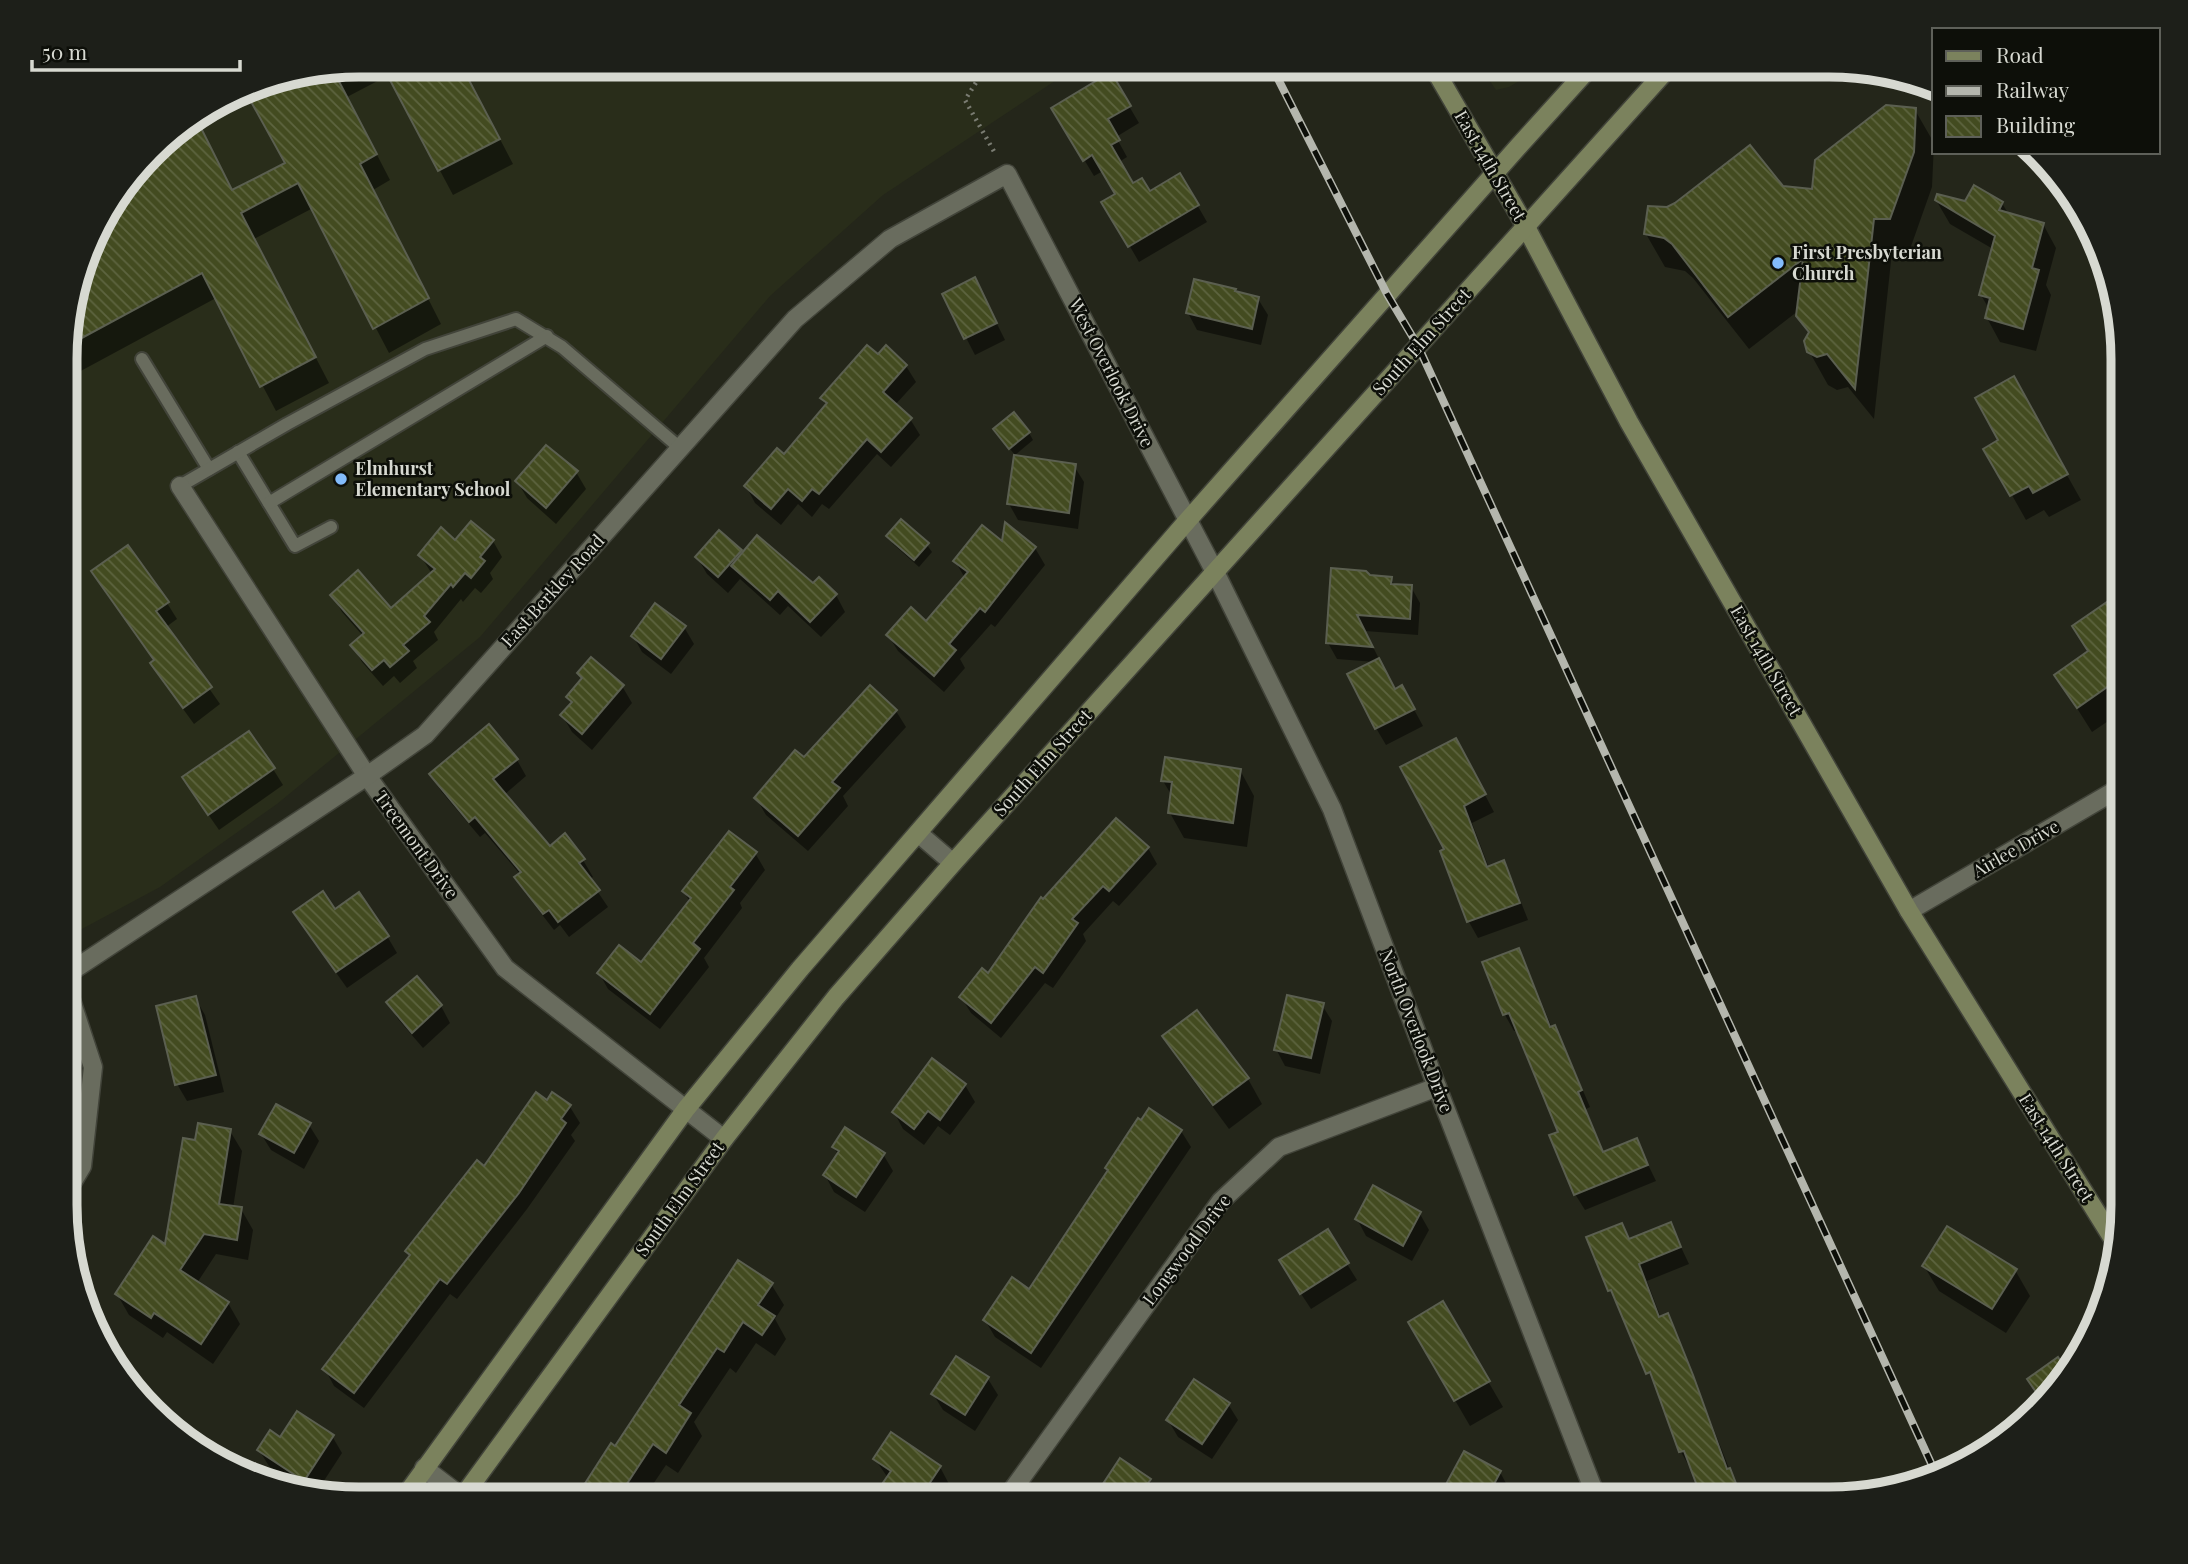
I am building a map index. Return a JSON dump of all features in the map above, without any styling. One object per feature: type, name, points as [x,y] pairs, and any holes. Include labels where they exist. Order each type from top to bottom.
[{"type":"street","name":"East 14th Street","points":[[1439,77],[1526,227],[1629,422],[1909,911],[2109,1233]]},
{"type":"street","points":[[411,1487],[687,1110],[800,969],[1188,520],[1581,77]]},
{"type":"street","name":"South Elm Street","points":[[469,1487],[724,1139],[836,998],[953,863],[1660,77]]},
{"type":"street","name":"East Berkley Road","points":[[77,967],[425,735],[795,319],[890,239],[1007,174]]},
{"type":"street","name":"West Overlook Drive","points":[[1007,174],[1215,572]]},
{"type":"street","name":"Treemont Drive","points":[[180,486],[366,776],[505,968],[724,1139]]},
{"type":"street","name":"North Overlook Drive","points":[[1215,572],[1332,809],[1592,1487]]},
{"type":"street","name":"Airlee Drive","points":[[1909,911],[2111,793]]},
{"type":"street","points":[[918,833],[953,863]]},
{"type":"street","points":[[77,1018],[93,1067],[82,1166],[77,1174]]},
{"type":"street","name":"Longwood Drive","points":[[1015,1487],[1221,1202],[1279,1147],[1437,1087]]},
{"type":"street","points":[[424,1468],[447,1487]]},
{"type":"lane","points":[[180,486],[425,349],[516,319],[547,336],[680,448]]},
{"type":"lane","points":[[269,503],[547,336]]},
{"type":"lane","points":[[142,359],[209,469]]},
{"type":"lane","points":[[238,452],[295,546],[331,527]]},
{"type":"path","points":[[979,77],[965,100],[1007,174]]},
{"type":"shaded area","name":"Elmhurst Elementary School","points":[[1061,77],[883,195],[770,296],[480,637],[277,804],[160,887],[77,932],[79,322],[92,268],[106,234],[135,187],[173,147],[202,125],[251,98],[322,79]]},
{"type":"shaded area","points":[[1487,77],[1526,77],[1509,87],[1496,90]]},
{"type":"building","points":[[388,77],[467,77],[500,139],[438,171]]},
{"type":"building","points":[[1103,77],[1114,77],[1131,106],[1108,119],[1120,140],[1111,145],[1133,183],[1142,178],[1150,191],[1180,173],[1199,205],[1128,247],[1101,202],[1115,194],[1092,155],[1083,161],[1051,108]]},
{"type":"building","points":[[337,78],[377,154],[360,164],[429,298],[373,329],[298,183],[241,213],[316,357],[260,387],[202,273],[78,340],[82,304],[92,268],[106,234],[135,187],[187,135],[200,126],[232,190],[285,163],[249,99],[304,82]]},
{"type":"building","name":"First Presbyterian Church","points":[[1886,105],[1916,108],[1914,152],[1890,219],[1874,219],[1855,389],[1827,354],[1817,357],[1807,352],[1804,341],[1809,332],[1796,316],[1803,259],[1728,317],[1672,244],[1664,238],[1644,234],[1648,206],[1667,207],[1675,203],[1750,145],[1783,186],[1812,189],[1815,160]]},
{"type":"building","points":[[1974,185],[2003,202],[1999,210],[2044,223],[2032,268],[2039,270],[2023,329],[1985,318],[1990,298],[1979,295],[1995,236],[1935,200],[1937,194],[1965,201]]},
{"type":"building","points":[[975,277],[997,323],[964,339],[942,294]]},
{"type":"building","points":[[1194,279],[1259,297],[1252,329],[1186,313]]},
{"type":"building","points":[[867,345],[878,354],[886,345],[907,365],[883,392],[912,418],[881,452],[867,439],[819,494],[812,489],[802,501],[788,489],[771,509],[744,486],[777,448],[784,454],[827,403],[820,398]]},
{"type":"building","points":[[2014,376],[2068,474],[2033,493],[2029,486],[2010,496],[1983,449],[1998,440],[1975,398]]},
{"type":"building","points":[[1014,412],[1030,432],[1009,449],[993,429]]},
{"type":"building","points":[[546,445],[578,471],[546,508],[515,481]]},
{"type":"building","points":[[1014,455],[1076,464],[1069,513],[1007,504]]},
{"type":"building","points":[[901,519],[929,543],[914,560],[886,536]]},
{"type":"building","points":[[471,521],[494,540],[480,557],[485,561],[471,578],[465,573],[453,587],[451,584],[424,616],[430,622],[403,645],[409,651],[390,667],[384,660],[372,670],[350,645],[364,633],[330,595],[358,570],[391,608],[435,569],[418,555],[441,527],[455,540]]},
{"type":"building","points":[[1005,522],[1036,547],[985,612],[980,608],[949,644],[956,650],[934,676],[886,635],[911,607],[926,621],[968,572],[953,561],[982,525],[1002,541]]},
{"type":"building","points":[[719,530],[742,550],[718,577],[695,557]]},
{"type":"building","points":[[757,535],[813,583],[819,577],[837,594],[810,622],[778,591],[770,600],[731,566]]},
{"type":"building","points":[[128,545],[169,602],[156,611],[212,687],[183,708],[150,663],[154,660],[91,571]]},
{"type":"building","points":[[1331,568],[1366,571],[1370,575],[1392,577],[1391,584],[1412,585],[1410,619],[1357,615],[1373,647],[1326,643]]},
{"type":"building","points":[[2111,599],[2111,684],[2077,708],[2054,675],[2088,651],[2072,626]]},
{"type":"building","points":[[655,603],[686,626],[661,659],[631,636]]},
{"type":"building","points":[[591,657],[624,685],[582,734],[560,715],[572,702],[566,697],[582,678],[577,673]]},
{"type":"building","points":[[1379,658],[1395,689],[1402,685],[1415,709],[1375,729],[1347,674]]},
{"type":"building","points":[[870,685],[897,710],[832,782],[840,788],[798,836],[754,798],[795,750],[804,757]]},
{"type":"building","points":[[489,724],[518,759],[493,779],[550,846],[565,833],[585,859],[579,863],[600,890],[558,922],[549,910],[543,914],[514,877],[521,872],[475,817],[469,822],[429,774]]},
{"type":"building","points":[[249,731],[275,768],[208,815],[182,777]]},
{"type":"building","points":[[1456,738],[1486,794],[1464,806],[1487,867],[1504,860],[1520,903],[1467,922],[1440,851],[1444,849],[1400,767]]},
{"type":"building","points":[[1165,757],[1241,769],[1233,823],[1168,813],[1172,782],[1161,781]]},
{"type":"building","points":[[1116,818],[1149,847],[1109,891],[1103,886],[1072,919],[1078,923],[1043,973],[1035,967],[991,1023],[959,997],[982,968],[988,973],[1041,897],[1043,899]]},
{"type":"building","points":[[729,831],[757,852],[730,887],[734,890],[693,943],[700,949],[650,1014],[597,973],[619,945],[641,962],[691,898],[682,891]]},
{"type":"building","points":[[323,891],[335,909],[359,892],[389,936],[336,972],[293,912]]},
{"type":"building","points":[[1519,948],[1550,1027],[1555,1025],[1582,1090],[1578,1092],[1603,1152],[1637,1138],[1648,1165],[1574,1195],[1549,1135],[1558,1132],[1509,1013],[1503,1015],[1482,962]]},
{"type":"building","points":[[417,976],[442,1005],[412,1033],[386,1002]]},
{"type":"building","points":[[1287,995],[1324,1003],[1311,1058],[1274,1050]]},
{"type":"building","points":[[196,996],[216,1075],[175,1085],[156,1006]]},
{"type":"building","points":[[1197,1010],[1249,1078],[1213,1105],[1162,1036]]},
{"type":"building","points":[[932,1058],[966,1084],[940,1120],[928,1111],[914,1129],[892,1112]]},
{"type":"building","points":[[536,1092],[547,1100],[552,1092],[571,1105],[561,1119],[566,1123],[519,1193],[447,1284],[440,1279],[354,1393],[322,1369],[410,1255],[405,1251],[477,1160],[484,1166]]},
{"type":"building","points":[[276,1104],[311,1123],[294,1153],[259,1134]]},
{"type":"building","points":[[1149,1108],[1182,1130],[1031,1353],[983,1320],[1012,1277],[1029,1289],[1108,1170],[1105,1168],[1138,1118],[1141,1120]]},
{"type":"building","points":[[198,1123],[231,1129],[219,1204],[242,1207],[237,1240],[204,1234],[180,1270],[229,1302],[201,1344],[154,1313],[151,1318],[115,1294],[153,1236],[165,1244],[183,1138],[195,1140]]},
{"type":"building","points":[[845,1127],[885,1153],[856,1197],[823,1175],[839,1151],[832,1147]]},
{"type":"building","points":[[1373,1185],[1421,1212],[1403,1246],[1355,1219]]},
{"type":"building","points":[[1671,1222],[1681,1247],[1639,1264],[1659,1317],[1668,1313],[1727,1469],[1730,1468],[1737,1487],[1698,1487],[1684,1451],[1679,1452],[1650,1372],[1646,1374],[1586,1237],[1622,1223],[1629,1239]]},
{"type":"building","points":[[1947,1226],[2017,1269],[1992,1309],[1922,1266]]},
{"type":"building","points":[[1328,1229],[1349,1263],[1300,1294],[1279,1260]]},
{"type":"building","points":[[738,1260],[773,1283],[758,1305],[775,1316],[762,1335],[743,1322],[724,1352],[717,1348],[679,1405],[691,1413],[666,1453],[653,1444],[625,1487],[583,1487],[611,1443],[615,1446]]},
{"type":"building","points":[[1443,1301],[1490,1381],[1454,1401],[1408,1322]]},
{"type":"building","points":[[956,1356],[989,1377],[965,1415],[931,1394]]},
{"type":"building","points":[[2058,1357],[2062,1363],[2038,1394],[2027,1379]]},
{"type":"building","points":[[1194,1379],[1230,1403],[1202,1444],[1166,1420]]},
{"type":"building","points":[[297,1411],[334,1435],[304,1481],[257,1450],[270,1430],[280,1437]]},
{"type":"building","points":[[891,1432],[941,1466],[927,1487],[880,1487],[891,1471],[873,1459]]},
{"type":"building","points":[[1464,1451],[1501,1471],[1492,1487],[1444,1487]]},
{"type":"building","points":[[1120,1458],[1151,1479],[1145,1487],[1101,1487]]},
{"type":"railway","points":[[1277,77],[1387,294],[1418,346],[1933,1467]]},
{"type":"place","name":"First Presbyterian Church","points":[[1778,263]]},
{"type":"place","name":"Elmhurst Elementary School","points":[[341,479]]}]
